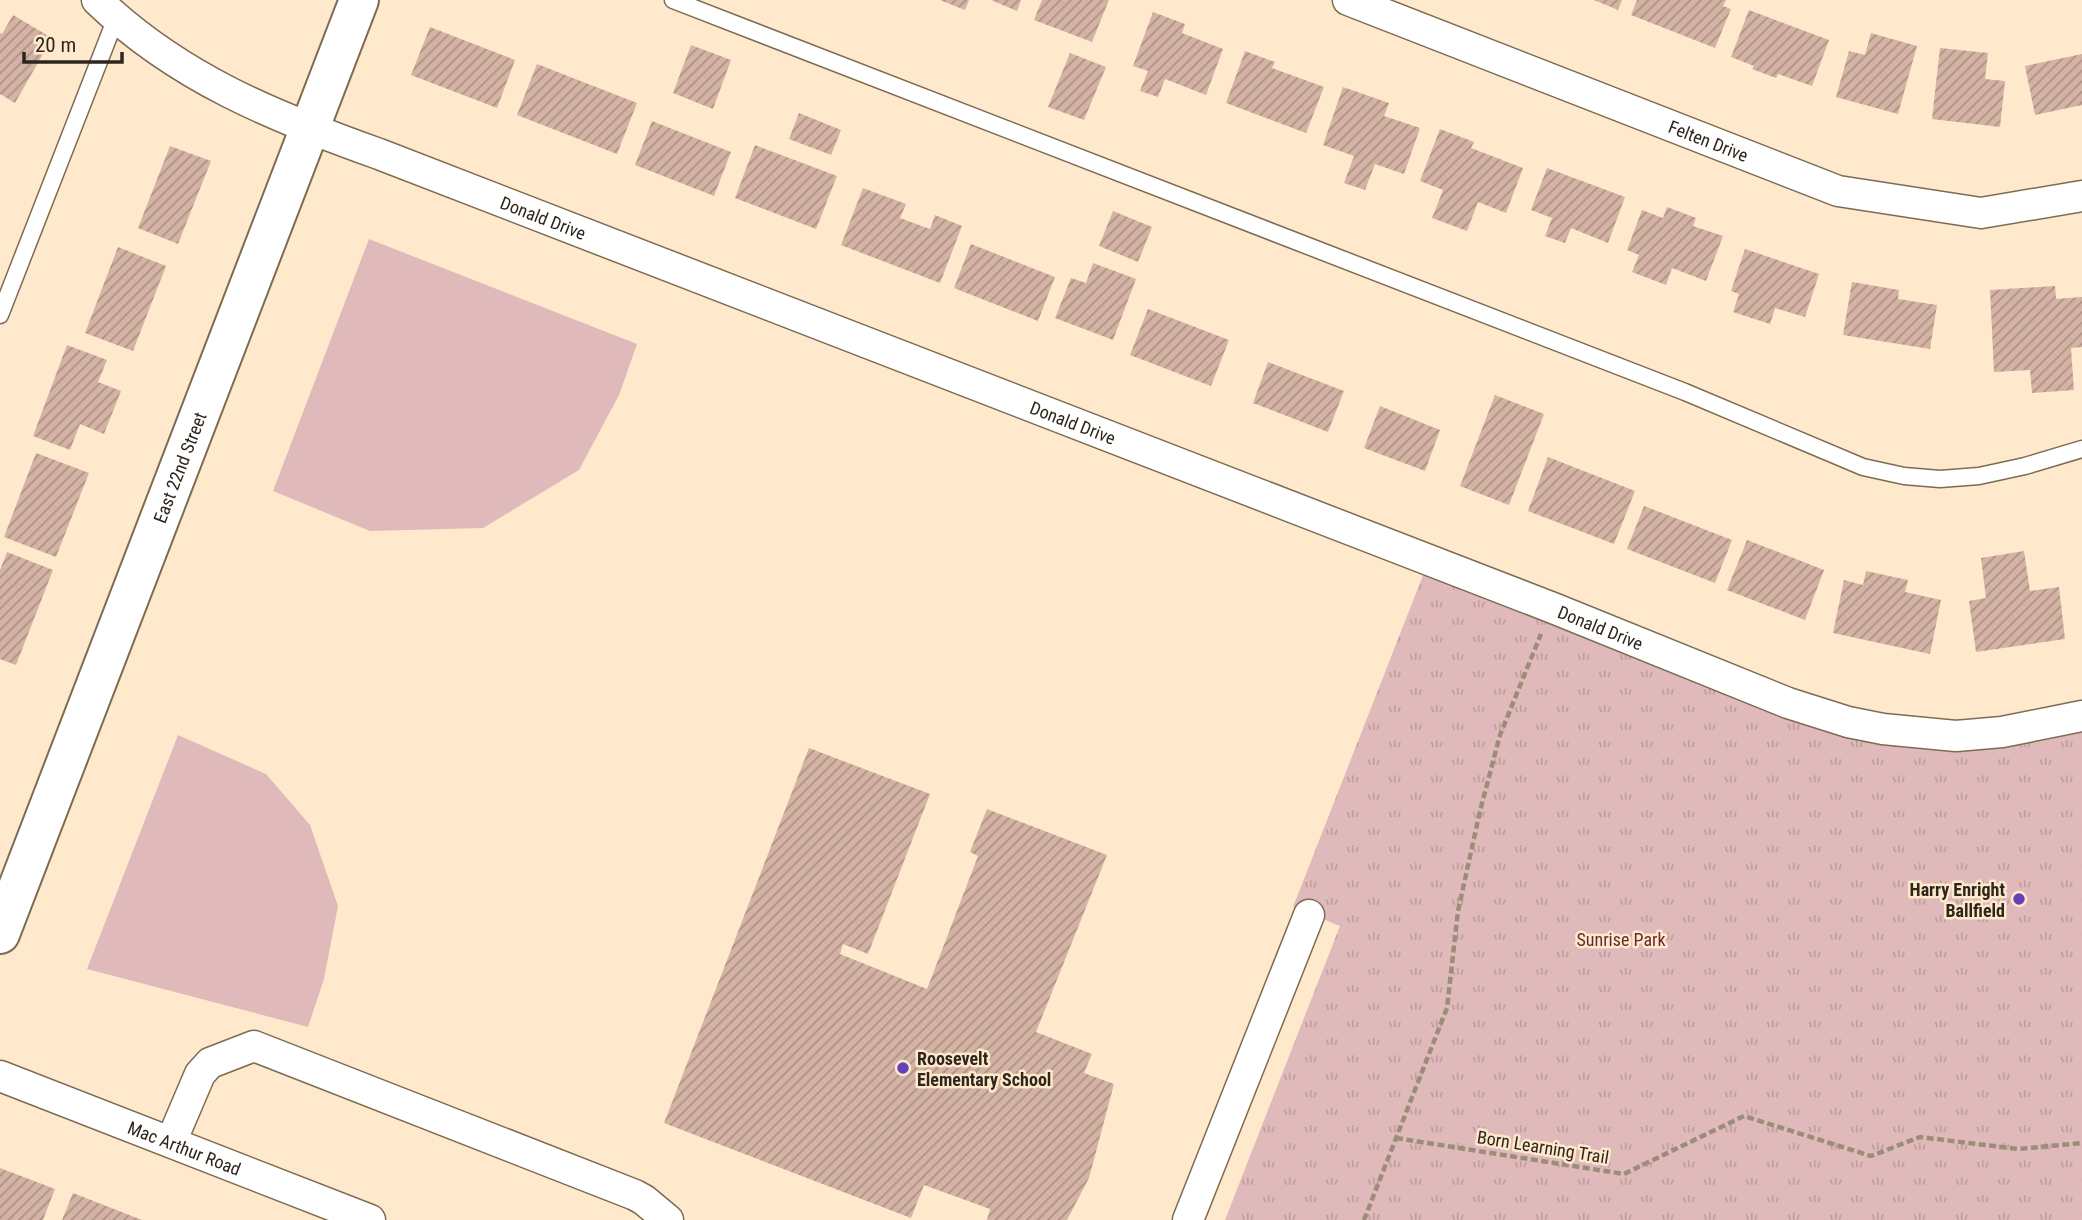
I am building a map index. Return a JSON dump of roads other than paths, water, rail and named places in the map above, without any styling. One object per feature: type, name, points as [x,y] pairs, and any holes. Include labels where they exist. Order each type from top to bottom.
[{"type":"street","name":"East 22nd Street","points":[[0,934],[359,0]]},
{"type":"street","name":"Felten Drive","points":[[1348,0],[1839,191],[1981,214],[2082,196]]},
{"type":"street","name":"Donald Drive","points":[[106,9],[170,60],[249,104],[1553,608],[1788,703],[1848,722],[1883,729],[1956,736],[2002,732],[2082,716]]},
{"type":"street","points":[[1188,1220],[1309,915]]},
{"type":"street","points":[[171,1142],[200,1074],[210,1063],[254,1046],[635,1195],[668,1220]]},
{"type":"street","name":"Mac Arthur Road","points":[[0,1076],[370,1220]]},
{"type":"lane","points":[[673,0],[1672,387],[1863,467],[1904,476],[1940,479],[1990,473],[2082,449]]},
{"type":"lane","points":[[0,315],[106,9]]},
{"type":"place","name":"Harry Enright Ballfield","points":[[2019,899]]},
{"type":"place","name":"Roosevelt Elementary School","points":[[903,1068]]},
{"type":"park label","name":"Sunrise Park","points":[[1621,939]]}]
